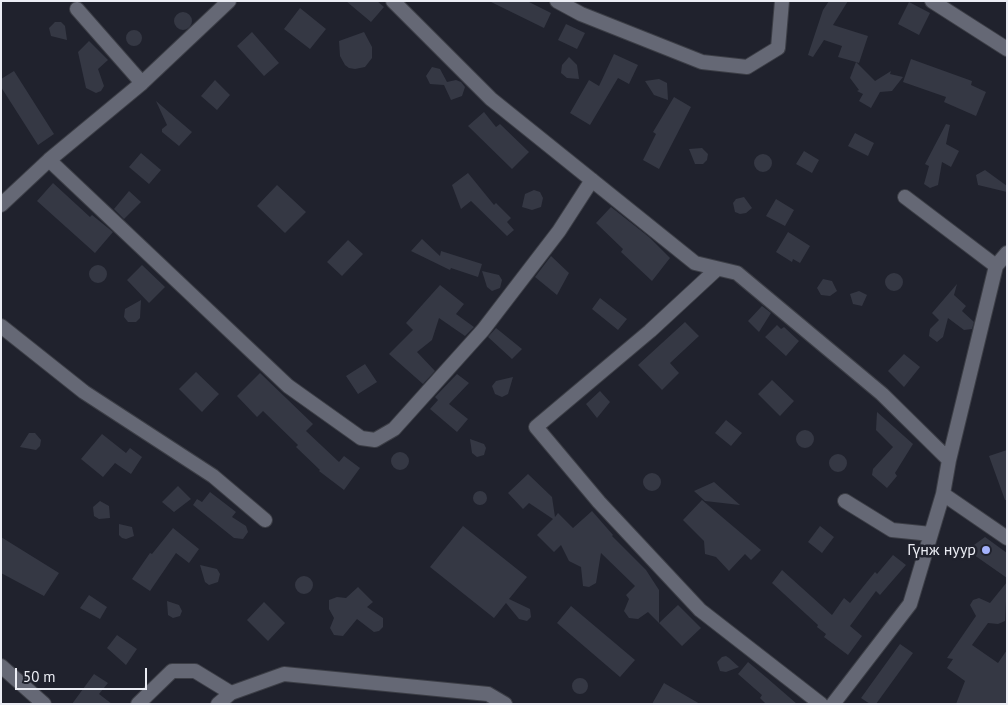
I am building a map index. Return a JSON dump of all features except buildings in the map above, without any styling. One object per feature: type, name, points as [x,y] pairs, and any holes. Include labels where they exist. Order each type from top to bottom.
[{"type":"street","points":[[1,205],[49,160],[142,83],[229,1]]},
{"type":"street","points":[[393,1],[491,99],[695,263],[737,273],[882,394],[949,460]]},
{"type":"street","points":[[557,1],[581,14],[702,62],[747,67],[778,48],[782,1]]},
{"type":"street","points":[[932,1],[1007,49]]},
{"type":"street","points":[[77,9],[142,83]]},
{"type":"street","points":[[49,160],[288,386],[361,438],[375,440],[394,429],[483,330],[559,231],[592,180]]},
{"type":"street","points":[[905,197],[996,266]]},
{"type":"street","points":[[833,704],[910,604],[943,494],[949,460],[996,266],[1007,253]]},
{"type":"street","points":[[717,268],[650,331],[536,427],[598,502],[700,610],[821,704]]},
{"type":"street","points":[[1,326],[84,392],[212,476],[265,520]]},
{"type":"street","points":[[943,494],[1007,538]]},
{"type":"street","points":[[844,501],[892,530],[931,534]]},
{"type":"street","points":[[1,666],[44,704]]},
{"type":"street","points":[[138,704],[172,671],[195,672],[231,693]]},
{"type":"street","points":[[218,704],[231,693],[284,674],[488,694],[505,704]]},
{"type":"place","name":"Гүнж нуур","points":[[986,550]]}]
